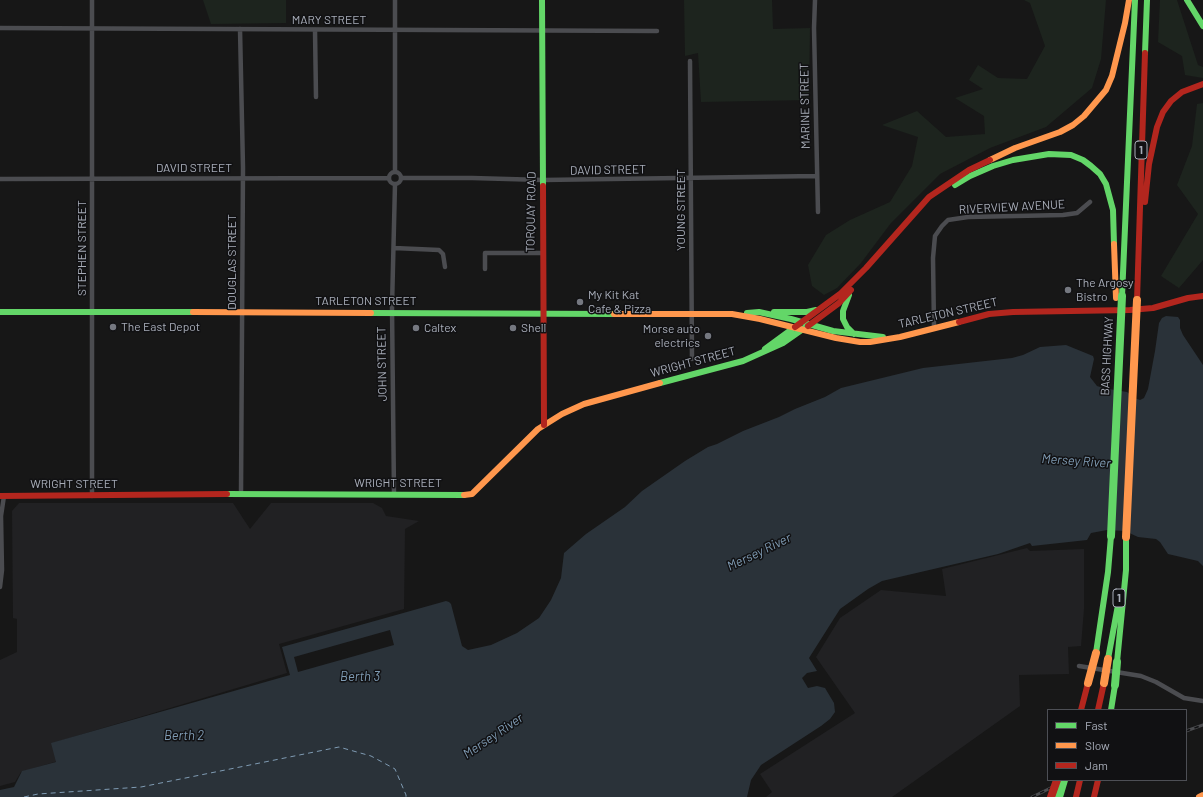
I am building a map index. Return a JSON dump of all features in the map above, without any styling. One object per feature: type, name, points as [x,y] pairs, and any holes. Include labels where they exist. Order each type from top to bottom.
[{"type":"main road","name":"TORQUAY ROAD","points":[[542,0],[542,314],[544,425]]},
{"type":"main road","points":[[810,324],[839,303],[896,232],[929,198],[969,170],[1008,151],[1060,132],[1073,125],[1084,116],[1106,90],[1112,76],[1129,0]]},
{"type":"main road","name":"1","points":[[1119,297],[1135,0]]},
{"type":"main road","name":"1","points":[[1098,709],[1122,574],[1126,537],[1139,249],[1147,0]]},
{"type":"main road","points":[[1187,0],[1203,26]]},
{"type":"main road","points":[[1139,249],[1149,164],[1160,119],[1166,106],[1176,96],[1188,88],[1203,84]]},
{"type":"main road","points":[[896,232],[924,208],[970,176],[993,166],[1013,160],[1049,154],[1072,155],[1083,160],[1096,170],[1106,184],[1110,195],[1113,210],[1119,297]]},
{"type":"main road","name":"WRIGHT STREET","points":[[2,496],[472,494],[527,439],[544,425],[562,414],[584,404],[734,364],[756,355],[800,326],[818,309],[840,294],[866,268]]},
{"type":"main road","points":[[853,287],[844,307],[843,318],[849,331],[859,335]]},
{"type":"main road","points":[[1188,298],[1203,293]]},
{"type":"main road","points":[[1188,298],[1203,296]]},
{"type":"main road","name":"BASS HIGHWAY","points":[[1080,709],[1096,653],[1108,572],[1120,353],[1119,297]]},
{"type":"main road","name":"TARLETON STREET","points":[[0,312],[542,314],[732,314],[759,312],[829,337],[860,342],[874,342],[977,317],[1001,313],[1130,310],[1152,308],[1188,298]]},
{"type":"main road","points":[[759,312],[807,312],[818,309]]},
{"type":"main road","name":"TARLETON STREET","points":[[732,314],[800,326],[810,324],[833,331],[859,335],[892,338]]},
{"type":"main road","points":[[1111,709],[1115,685],[1126,570],[1126,537]]},
{"type":"main road","points":[[1051,797],[1056,781]]},
{"type":"main road","points":[[1059,797],[1064,781]]},
{"type":"main road","points":[[1076,796],[1080,781]]},
{"type":"main road","points":[[1094,797],[1098,781]]},
{"type":"main road","points":[[1199,797],[1203,795]]},
{"type":"street","name":"STEPHEN STREET","points":[[92,0],[92,496]]},
{"type":"street","points":[[394,172],[395,0]]},
{"type":"street","name":"MARINE STREET","points":[[815,0],[816,176],[818,212]]},
{"type":"street","name":"MARY STREET","points":[[0,28],[657,31]]},
{"type":"street","name":"DOUGLAS STREET","points":[[240,29],[242,178],[241,494]]},
{"type":"street","points":[[315,30],[316,97]]},
{"type":"street","name":"YOUNG STREET","points":[[690,61],[692,359]]},
{"type":"street","points":[[394,172],[398,173],[401,178],[399,182],[395,184],[390,182],[389,178],[390,174],[394,172]]},
{"type":"street","name":"DAVID STREET","points":[[401,178],[543,180],[816,176]]},
{"type":"street","name":"DAVID STREET","points":[[0,179],[389,178]]},
{"type":"street","name":"JOHN STREET","points":[[394,495],[392,313],[395,184]]},
{"type":"street","name":"RIVERVIEW AVENUE","points":[[934,327],[933,258],[935,236],[948,220],[968,217],[1063,216],[1077,213],[1090,202]]},
{"type":"street","points":[[394,248],[439,250],[443,254],[445,267]]},
{"type":"street","points":[[485,269],[485,253],[542,253]]},
{"type":"street","points":[[0,587],[2,570],[2,496]]},
{"type":"street","points":[[1080,666],[1141,676],[1156,682],[1180,696],[1191,700],[1203,700]]},
{"type":"shaded area","points":[[203,0],[286,0],[286,23],[211,24]]},
{"type":"shaded area","points":[[684,0],[772,0],[773,29],[810,28],[809,100],[701,102],[698,53],[685,56]]},
{"type":"shaded area","points":[[1024,0],[1106,0],[1101,59],[1092,88],[1046,127],[990,148],[940,174],[891,223],[861,263],[837,288],[824,295],[812,286],[808,265],[826,235],[850,220],[890,202],[912,166],[918,137],[882,125],[917,111],[946,137],[985,134],[984,116],[955,98],[983,89],[969,80],[978,65],[998,78],[1027,79],[1045,46],[1030,3]]},
{"type":"shaded area","points":[[1160,0],[1177,0],[1198,65],[1203,67],[1203,78],[1185,75],[1182,56],[1158,42]]},
{"type":"shaded area","points":[[1203,103],[1203,260],[1179,288],[1161,276],[1198,214],[1177,185],[1192,146],[1197,104]]},
{"type":"shaded area","points":[[19,503],[233,503],[250,529],[271,503],[373,503],[382,508],[386,516],[419,521],[405,529],[404,609],[279,644],[287,673],[53,743],[58,761],[21,772],[15,782],[0,786],[0,660],[17,652],[17,619],[13,618],[12,511]]},
{"type":"shaded area","points":[[1027,548],[1030,551],[1084,549],[1084,609],[1081,646],[1068,647],[1069,674],[1019,675],[1020,706],[892,797],[766,797],[772,792],[760,774],[855,713],[816,657],[840,618],[881,590],[946,596],[942,569]]},
{"type":"water","points":[[1166,316],[1178,317],[1183,335],[1203,365],[1203,566],[1198,561],[1168,554],[1160,542],[1156,539],[1138,537],[1125,531],[1107,530],[1091,533],[1087,540],[1032,546],[1030,543],[998,554],[882,581],[840,609],[809,658],[817,671],[807,673],[802,678],[808,688],[817,686],[825,688],[834,703],[835,712],[830,719],[821,726],[761,765],[751,780],[747,797],[0,797],[0,790],[14,787],[22,771],[56,762],[51,743],[290,675],[282,647],[446,601],[451,604],[462,646],[468,650],[491,645],[517,633],[539,618],[551,600],[561,578],[564,553],[586,534],[625,507],[642,491],[708,447],[825,397],[841,388],[923,368],[1012,358],[1023,355],[1040,347],[1066,345],[1093,356],[1094,359],[1090,377],[1097,386],[1127,392],[1140,400],[1144,398],[1148,389],[1159,323],[1162,318]]},
{"type":"pier","points":[[390,630],[394,645],[298,672],[294,657]]},
{"type":"ferry route","points":[[24,797],[38,794],[141,787],[339,747],[371,756],[395,769],[406,797]]},
{"type":"railway","points":[[1187,731],[1203,725]]},
{"type":"railway","points":[[1032,797],[1065,781]]},
{"type":"traffic: fast","points":[[542,0],[543,186]]},
{"type":"traffic: fast","points":[[1122,296],[1135,0]]},
{"type":"traffic: fast","points":[[1145,53],[1147,0]]},
{"type":"traffic: fast","points":[[1187,0],[1203,26]]},
{"type":"traffic: fast","points":[[955,185],[970,176],[993,166],[1013,160],[1049,154],[1071,155],[1083,160],[1091,166],[1100,174],[1106,184],[1113,210],[1114,244]]},
{"type":"traffic: fast","points":[[849,295],[843,311],[843,319],[847,327],[854,334]]},
{"type":"traffic: fast","points":[[1111,536],[1122,296]]},
{"type":"traffic: fast","points":[[774,312],[807,312],[816,310]]},
{"type":"traffic: fast","points":[[0,312],[193,312]]},
{"type":"traffic: fast","points":[[747,313],[759,312],[833,331],[883,337]]},
{"type":"traffic: fast","points":[[371,313],[614,314]]},
{"type":"traffic: fast","points":[[765,349],[795,327]]},
{"type":"traffic: fast","points":[[660,383],[743,361],[783,343],[803,329]]},
{"type":"traffic: fast","points":[[227,494],[464,495]]},
{"type":"traffic: fast","points":[[1096,653],[1108,572],[1111,536]]},
{"type":"traffic: fast","points":[[1117,662],[1126,570],[1126,537]]},
{"type":"traffic: fast","points":[[1108,659],[1118,605]]},
{"type":"traffic: fast","points":[[1115,685],[1117,662]]},
{"type":"traffic: fast","points":[[1111,709],[1115,685]]},
{"type":"traffic: fast","points":[[1059,797],[1064,781]]},
{"type":"traffic: slow","points":[[990,160],[1015,148],[1060,132],[1073,125],[1084,116],[1106,90],[1112,76],[1129,0]]},
{"type":"traffic: slow","points":[[1114,244],[1116,298]]},
{"type":"traffic: slow","points":[[1126,537],[1137,300]]},
{"type":"traffic: slow","points":[[193,312],[371,313]]},
{"type":"traffic: slow","points":[[614,314],[732,314]]},
{"type":"traffic: slow","points":[[732,314],[760,319],[836,338],[860,342],[870,342],[900,337],[959,322]]},
{"type":"traffic: slow","points":[[464,495],[472,494],[538,429],[562,414],[584,404],[660,383]]},
{"type":"traffic: slow","points":[[1088,683],[1096,653]]},
{"type":"traffic: slow","points":[[1104,683],[1108,659]]},
{"type":"traffic: slow","points":[[1199,797],[1203,795]]},
{"type":"traffic: jam","points":[[1137,300],[1145,53]]},
{"type":"traffic: jam","points":[[1145,202],[1149,164],[1157,127],[1163,112],[1171,101],[1182,92],[1203,84]]},
{"type":"traffic: jam","points":[[795,327],[840,294],[866,268],[929,197],[969,170],[990,160]]},
{"type":"traffic: jam","points":[[543,186],[544,425]]},
{"type":"traffic: jam","points":[[808,326],[839,303],[851,290]]},
{"type":"traffic: jam","points":[[959,322],[989,314],[1013,312],[1130,310],[1153,308],[1188,298],[1203,296]]},
{"type":"traffic: jam","points":[[0,496],[227,494]]},
{"type":"traffic: jam","points":[[1081,709],[1088,683]]},
{"type":"traffic: jam","points":[[1098,709],[1104,683]]},
{"type":"traffic: jam","points":[[1051,797],[1057,781]]},
{"type":"traffic: jam","points":[[1076,797],[1080,781]]},
{"type":"traffic: jam","points":[[1094,797],[1098,781]]},
{"type":"place","name":"The Argosy Bistro","points":[[1068,290]]},
{"type":"place","name":"My Kit Kat Cafe & Pizza","points":[[580,302]]},
{"type":"place","name":"The East Depot","points":[[113,327]]},
{"type":"place","name":"Caltex","points":[[416,328]]},
{"type":"place","name":"Shell","points":[[513,328]]},
{"type":"place","name":"Morse auto electrics","points":[[708,336]]},
{"type":"water label","name":"Mersey River","points":[[1076,461]]},
{"type":"water label","name":"Mersey River","points":[[759,552]]},
{"type":"water label","name":"Berth 3","points":[[360,677]]},
{"type":"water label","name":"Berth 2","points":[[184,736]]},
{"type":"water label","name":"Mersey River","points":[[493,736]]}]
